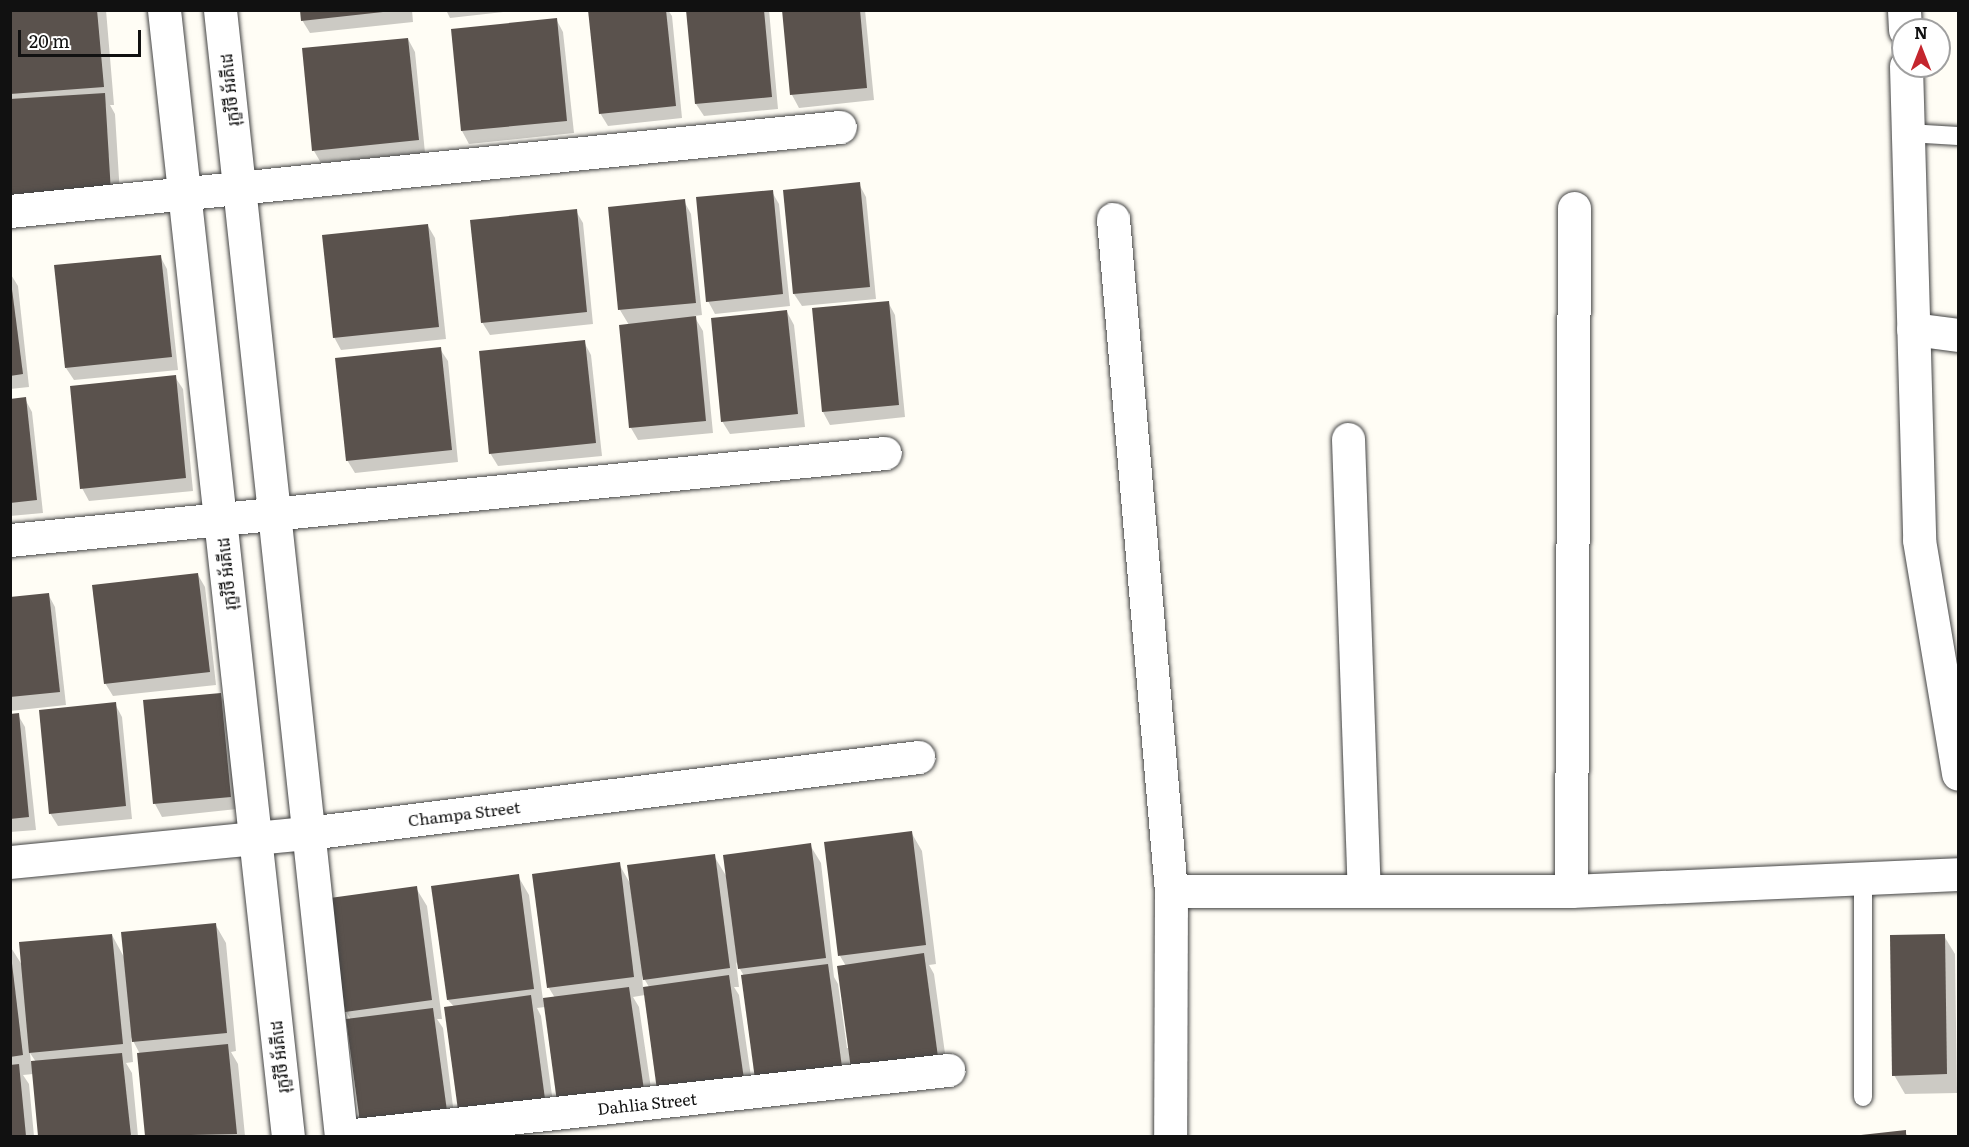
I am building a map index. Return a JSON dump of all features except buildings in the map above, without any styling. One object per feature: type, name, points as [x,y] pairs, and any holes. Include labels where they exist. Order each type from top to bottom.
[{"type":"street","name":"រុក្ខវិថី អ័រគីដេ","points":[[164,10],[288,1137]]},
{"type":"street","name":"រុក្ខវិថី អ័រគីដេ","points":[[220,10],[340,1137]]},
{"type":"street","points":[[1906,78],[1919,540],[1959,774]]},
{"type":"street","points":[[10,212],[840,127]]},
{"type":"street","points":[[1571,891],[1574,208]]},
{"type":"street","points":[[1113,219],[1171,891],[1170,1137]]},
{"type":"street","points":[[1913,329],[1959,334]]},
{"type":"street","points":[[1348,439],[1364,891]]},
{"type":"street","points":[[10,540],[885,453]]},
{"type":"street","name":"Champa Street","points":[[10,862],[308,833],[918,757]]},
{"type":"street","points":[[1171,891],[1571,891],[1959,874]]},
{"type":"street","name":"Dahlia Street","points":[[345,1137],[948,1070]]},
{"type":"lane","points":[[1908,134],[1959,136]]},
{"type":"lane","points":[[1863,878],[1863,1097]]}]
